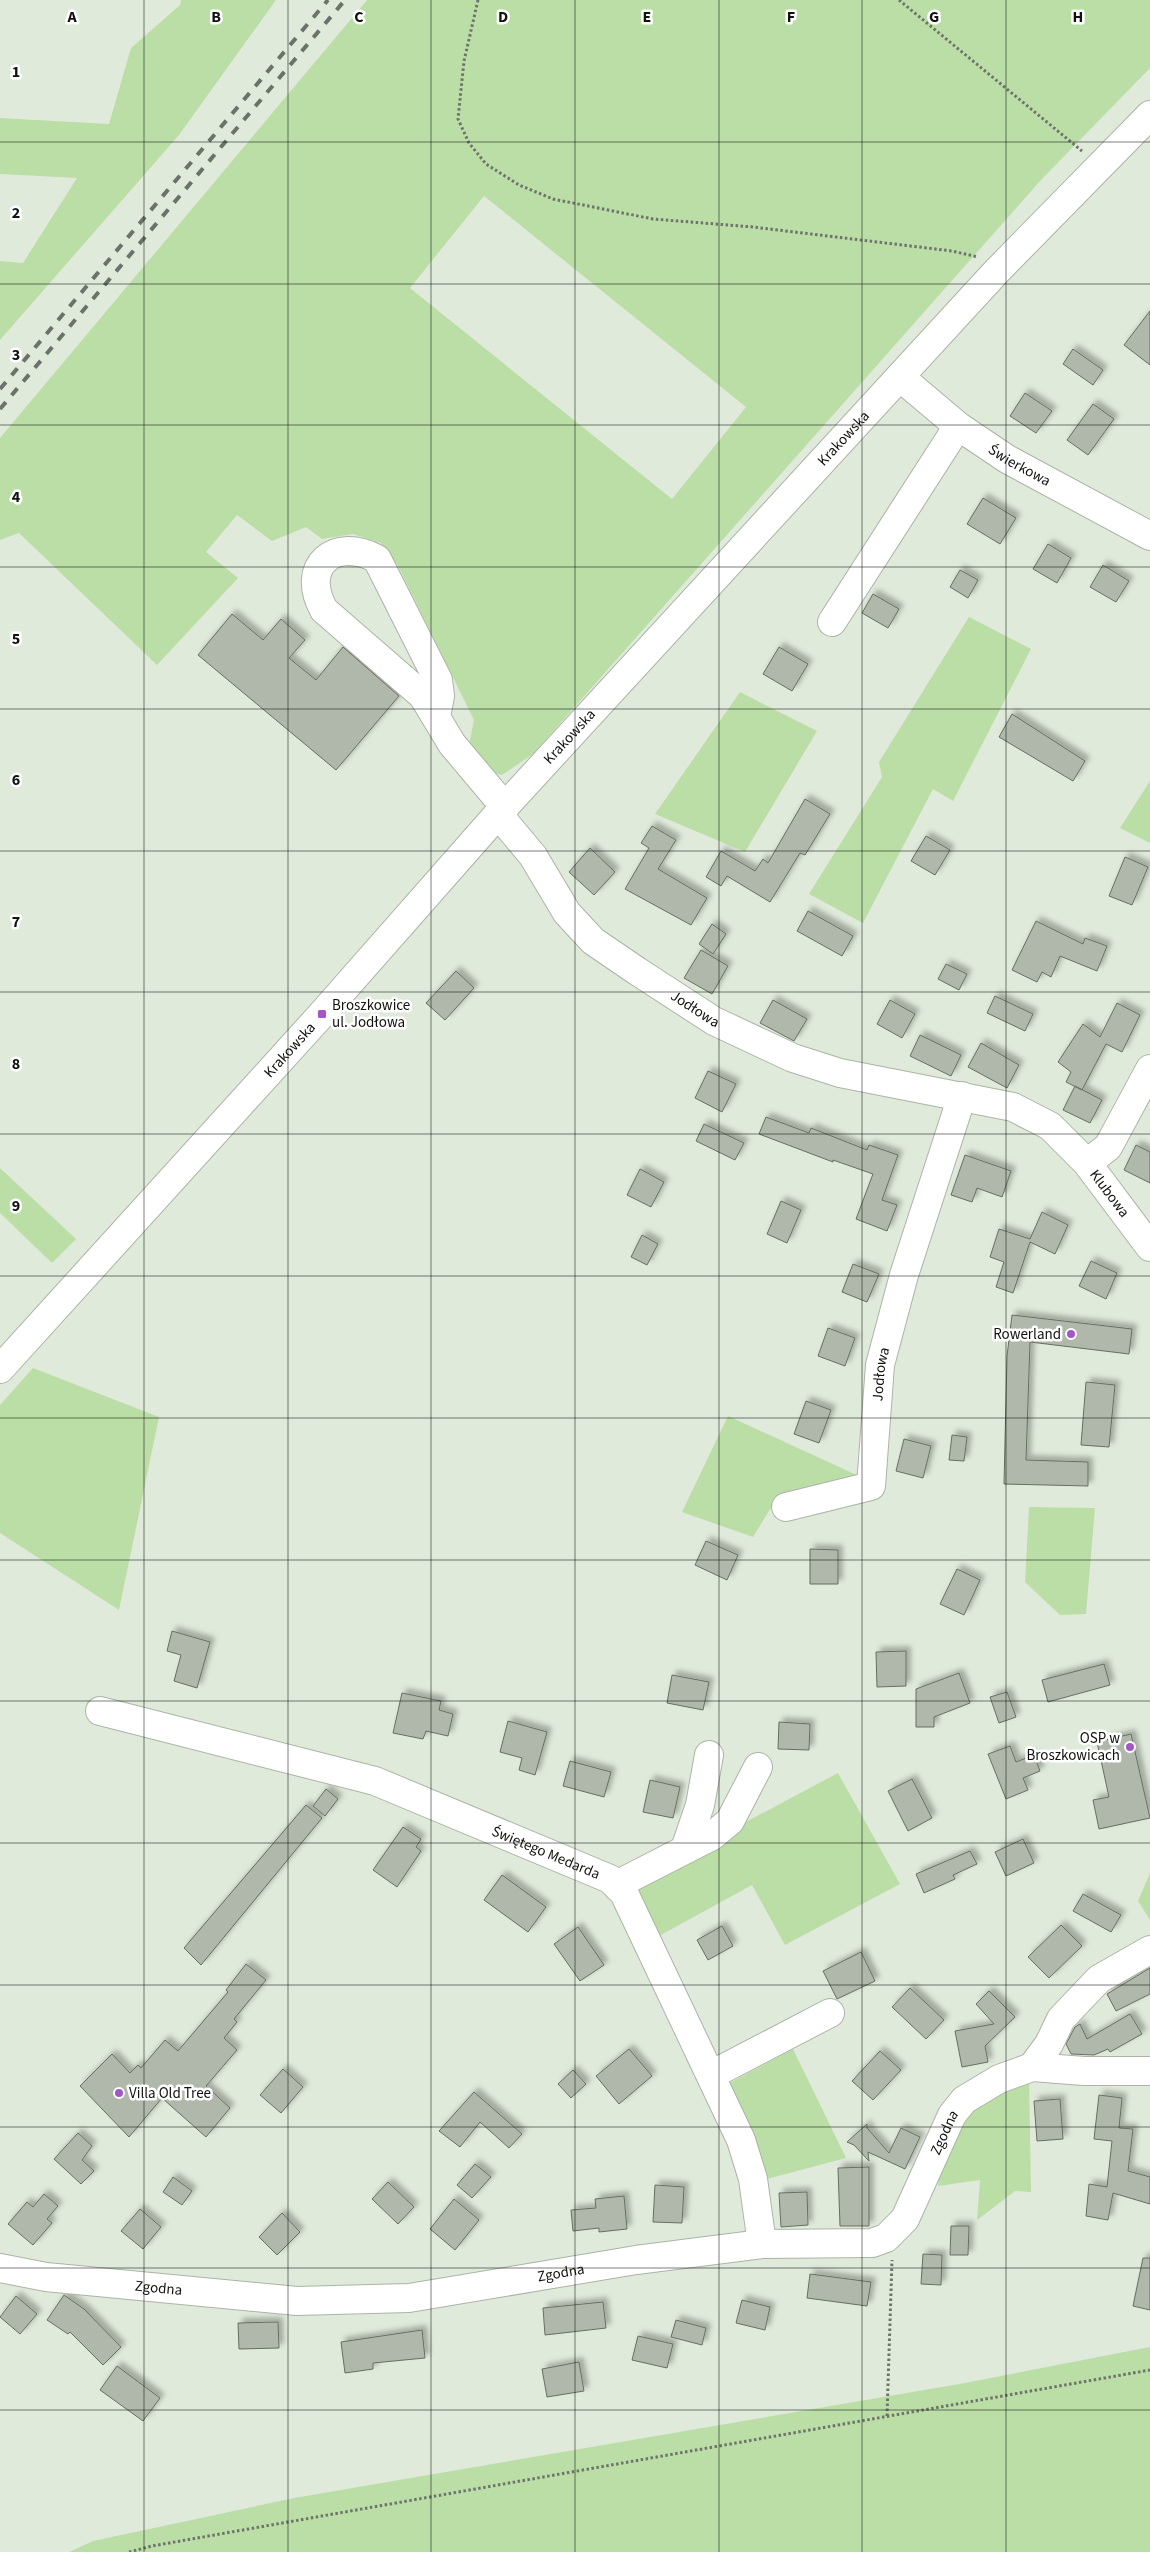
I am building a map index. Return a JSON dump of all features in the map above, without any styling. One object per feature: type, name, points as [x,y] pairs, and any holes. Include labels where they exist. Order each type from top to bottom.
[{"type":"street","name":"Krakowska","points":[[0,1369],[289,1050],[502,810],[996,272],[1150,115]]},
{"type":"street","name":"Świerkowa","points":[[900,378],[958,426],[1007,459],[1150,536]]},
{"type":"street","points":[[832,622],[958,426]]},
{"type":"street","name":"Jodłowa","points":[[436,717],[440,696],[438,680],[377,558],[362,550],[342,551],[326,557],[316,575],[316,596],[324,610],[423,696],[452,744],[502,810],[533,856],[567,913],[593,941],[714,1021],[793,1058],[840,1074],[1013,1107],[1050,1126],[1086,1163]]},
{"type":"street","points":[[1086,1163],[1108,1147],[1150,1070]]},
{"type":"street","name":"Jodłowa","points":[[786,1507],[871,1486],[880,1365],[904,1275],[962,1096]]},
{"type":"street","name":"Klubowa","points":[[1086,1163],[1150,1247]]},
{"type":"street","name":"Świętego Medarda","points":[[100,1711],[375,1781],[610,1879],[624,1893],[741,2140],[753,2179],[762,2244]]},
{"type":"street","points":[[685,1850],[700,1805],[709,1756]]},
{"type":"street","points":[[618,1887],[626,1880],[712,1836],[730,1821],[758,1767]]},
{"type":"street","points":[[1032,2067],[1049,2044],[1061,2019],[1099,1979],[1150,1950]]},
{"type":"street","points":[[711,2075],[830,2013]]},
{"type":"street","name":"Zgodna","points":[[0,2268],[46,2277],[297,2301],[409,2298],[636,2260],[762,2244],[872,2243],[893,2232],[905,2219],[952,2115],[964,2100],[999,2079],[1032,2067],[1084,2071],[1150,2071]]},
{"type":"path","points":[[478,0],[464,61],[458,119],[469,143],[486,164],[519,185],[553,199],[653,219],[753,228],[952,251],[978,257],[996,272]]},
{"type":"path","points":[[899,0],[1014,93],[1098,167]]},
{"type":"path","points":[[887,2416],[893,2232]]},
{"type":"path","points":[[129,2552],[152,2546],[1150,2370]]},
{"type":"green space","points":[[181,0],[276,0],[179,135],[0,340],[0,261],[23,263],[77,178],[0,174],[0,118],[109,124],[131,48],[180,5]]},
{"type":"green space","points":[[367,0],[1150,0],[1150,68],[1041,180],[533,754],[502,775],[478,769],[468,750],[474,720],[398,566],[381,543],[353,534],[322,539],[306,527],[272,541],[237,515],[206,552],[238,578],[157,665],[19,533],[0,540],[0,438]],"holes":[[[484,196],[746,407],[672,499],[410,288]]]},
{"type":"green space","points":[[969,617],[1031,649],[953,801],[933,789],[863,923],[809,894],[882,777],[879,762]]},
{"type":"green space","points":[[740,692],[817,731],[745,852],[655,814]]},
{"type":"green space","points":[[1150,781],[1150,843],[1120,828]]},
{"type":"green space","points":[[0,1168],[76,1239],[52,1263],[0,1213]]},
{"type":"green space","points":[[33,1368],[159,1417],[119,1610],[0,1533],[0,1405]]},
{"type":"green space","points":[[728,1416],[861,1477],[775,1501],[753,1537],[682,1512]]},
{"type":"green space","points":[[1029,1507],[1095,1508],[1086,1614],[1060,1615],[1025,1582]]},
{"type":"green space","points":[[838,1773],[900,1884],[785,1945],[752,1885],[659,1936],[631,1883]]},
{"type":"green space","points":[[1150,1873],[1150,1920],[1138,1901]]},
{"type":"green space","points":[[793,2049],[846,2158],[767,2179],[724,2086]]},
{"type":"green space","points":[[1029,2076],[1031,2192],[1015,2191],[977,2220],[980,2180],[938,2186],[946,2142],[960,2112]]},
{"type":"green space","points":[[1150,2347],[1150,2552],[69,2552],[93,2541],[294,2498],[965,2383]]},
{"type":"building","points":[[1150,311],[1150,365],[1124,345]]},
{"type":"building","points":[[1073,349],[1103,370],[1093,385],[1063,364]]},
{"type":"building","points":[[1025,393],[1052,411],[1036,433],[1010,416]]},
{"type":"building","points":[[1093,404],[1114,419],[1088,455],[1067,440]]},
{"type":"building","points":[[983,498],[1016,518],[1000,544],[967,524]]},
{"type":"building","points":[[1048,544],[1071,558],[1057,583],[1033,569]]},
{"type":"building","points":[[1103,565],[1129,581],[1116,602],[1090,587]]},
{"type":"building","points":[[960,570],[978,580],[968,598],[950,587]]},
{"type":"building","points":[[873,594],[899,609],[888,628],[862,613]]},
{"type":"building","points":[[232,614],[263,640],[281,619],[305,640],[289,658],[316,680],[343,647],[399,696],[336,770],[198,655]]},
{"type":"building","points":[[779,647],[808,664],[792,691],[763,674]]},
{"type":"building","points":[[1012,714],[1085,761],[1073,781],[999,737]]},
{"type":"building","points":[[805,799],[830,814],[805,855],[800,853],[770,902],[727,876],[721,886],[706,877],[721,851],[755,871],[763,859],[768,863]]},
{"type":"building","points":[[652,826],[676,840],[658,869],[707,898],[691,925],[625,889],[649,848],[641,843]]},
{"type":"building","points":[[926,836],[950,850],[935,875],[911,861]]},
{"type":"building","points":[[590,848],[615,872],[594,895],[569,872]]},
{"type":"building","points":[[1125,857],[1148,867],[1132,905],[1109,896]]},
{"type":"building","points":[[808,911],[853,936],[842,956],[797,931]]},
{"type":"building","points":[[1036,921],[1083,944],[1085,938],[1107,946],[1097,971],[1060,956],[1051,977],[1042,972],[1037,982],[1012,970]]},
{"type":"building","points":[[712,924],[726,934],[713,954],[699,944]]},
{"type":"building","points":[[701,950],[728,966],[712,994],[684,978]]},
{"type":"building","points":[[946,964],[967,974],[959,990],[938,979]]},
{"type":"building","points":[[456,971],[474,988],[445,1020],[426,1003]]},
{"type":"building","points":[[995,996],[1033,1014],[1025,1031],[987,1013]]},
{"type":"building","points":[[773,1000],[807,1019],[794,1041],[760,1023]]},
{"type":"building","points":[[890,1000],[915,1014],[902,1038],[877,1024]]},
{"type":"building","points":[[1117,1003],[1140,1015],[1122,1052],[1106,1044],[1082,1090],[1066,1082],[1071,1072],[1058,1062],[1083,1024],[1100,1037]]},
{"type":"building","points":[[920,1035],[961,1055],[951,1076],[910,1056]]},
{"type":"building","points":[[981,1043],[1019,1065],[1007,1088],[968,1067]]},
{"type":"building","points":[[708,1071],[736,1084],[722,1112],[695,1098]]},
{"type":"building","points":[[1075,1086],[1102,1100],[1090,1123],[1063,1110]]},
{"type":"building","points":[[766,1117],[809,1133],[811,1128],[867,1150],[869,1145],[898,1155],[882,1200],[897,1205],[887,1231],[856,1219],[873,1174],[833,1160],[833,1162],[759,1134]]},
{"type":"building","points":[[704,1124],[744,1143],[735,1160],[696,1141]]},
{"type":"building","points":[[1136,1145],[1150,1152],[1150,1183],[1124,1170]]},
{"type":"building","points":[[965,1155],[1011,1171],[1002,1197],[977,1188],[972,1202],[951,1195]]},
{"type":"building","points":[[640,1169],[664,1182],[651,1207],[627,1195]]},
{"type":"building","points":[[781,1201],[801,1210],[787,1243],[767,1234]]},
{"type":"building","points":[[1042,1212],[1068,1225],[1055,1254],[1030,1242],[1013,1293],[996,1287],[1004,1262],[990,1257],[999,1229],[1030,1239]]},
{"type":"building","points":[[642,1235],[658,1244],[647,1265],[631,1257]]},
{"type":"building","points":[[1091,1261],[1117,1273],[1106,1299],[1079,1286]]},
{"type":"building","points":[[853,1264],[879,1274],[867,1302],[842,1292]]},
{"type":"building","points":[[1012,1315],[1132,1329],[1129,1354],[1030,1342],[1026,1460],[1088,1462],[1088,1486],[1004,1484],[1007,1356]]},
{"type":"building","points":[[828,1328],[855,1338],[845,1366],[818,1356]]},
{"type":"building","points":[[1086,1382],[1115,1385],[1109,1447],[1081,1445]]},
{"type":"building","points":[[806,1401],[831,1410],[819,1443],[794,1434]]},
{"type":"building","points":[[952,1435],[967,1437],[964,1461],[949,1460]]},
{"type":"building","points":[[904,1439],[931,1446],[923,1478],[896,1471]]},
{"type":"building","points":[[706,1541],[738,1555],[727,1580],[695,1565]]},
{"type":"building","points":[[810,1549],[838,1550],[838,1584],[810,1584]]},
{"type":"building","points":[[957,1569],[980,1580],[964,1615],[940,1604]]},
{"type":"building","points":[[172,1631],[210,1642],[197,1688],[174,1681],[181,1655],[167,1651]]},
{"type":"building","points":[[906,1651],[906,1686],[877,1687],[876,1652]]},
{"type":"building","points":[[1104,1664],[1110,1685],[1048,1702],[1042,1680]]},
{"type":"building","points":[[959,1673],[970,1703],[934,1717],[934,1727],[916,1727],[916,1689]]},
{"type":"building","points":[[672,1675],[709,1682],[703,1710],[667,1703]]},
{"type":"building","points":[[1007,1692],[1016,1717],[999,1723],[990,1697]]},
{"type":"building","points":[[402,1693],[441,1701],[439,1710],[453,1714],[448,1736],[426,1731],[423,1739],[393,1733]]},
{"type":"building","points":[[508,1721],[547,1732],[535,1775],[519,1770],[522,1758],[500,1752]]},
{"type":"building","points":[[779,1722],[810,1724],[809,1750],[778,1749]]},
{"type":"building","points":[[1131,1734],[1150,1818],[1099,1829],[1093,1800],[1109,1797],[1097,1742]]},
{"type":"building","points":[[1010,1746],[1016,1762],[1034,1755],[1040,1771],[1023,1778],[1028,1790],[1006,1799],[988,1754]]},
{"type":"building","points":[[570,1761],[611,1772],[604,1797],[563,1786]]},
{"type":"building","points":[[912,1779],[932,1818],[908,1831],[888,1791]]},
{"type":"building","points":[[650,1780],[680,1787],[673,1818],[643,1812]]},
{"type":"building","points":[[326,1789],[338,1799],[325,1816],[313,1806]]},
{"type":"building","points":[[306,1805],[322,1818],[201,1965],[184,1948]]},
{"type":"building","points":[[403,1827],[421,1839],[416,1847],[421,1851],[397,1887],[373,1870]]},
{"type":"building","points":[[1023,1839],[1034,1863],[1006,1876],[995,1852]]},
{"type":"building","points":[[970,1851],[977,1864],[953,1875],[955,1879],[924,1893],[916,1874]]},
{"type":"building","points":[[502,1875],[546,1907],[528,1932],[484,1900]]},
{"type":"building","points":[[1083,1894],[1121,1915],[1111,1932],[1073,1911]]},
{"type":"building","points":[[1061,1925],[1082,1946],[1049,1978],[1028,1957]]},
{"type":"building","points":[[722,1926],[733,1946],[708,1960],[697,1940]]},
{"type":"building","points":[[578,1927],[604,1965],[580,1981],[554,1944]]},
{"type":"building","points":[[861,1952],[875,1981],[837,1999],[823,1971]]},
{"type":"building","points":[[246,1964],[266,1980],[234,2019],[237,2022],[224,2038],[237,2050],[206,2086],[230,2108],[206,2137],[162,2098],[129,2137],[80,2086],[112,2054],[130,2073],[138,2065],[141,2068],[165,2040],[178,2051],[228,1992],[226,1990]]},
{"type":"building","points":[[1150,1968],[1150,1994],[1116,2011],[1107,1994]]},
{"type":"building","points":[[910,1988],[944,2020],[926,2039],[892,2007]]},
{"type":"building","points":[[989,1991],[1015,2017],[985,2046],[988,2062],[962,2067],[955,2031],[994,2024],[976,2004]]},
{"type":"building","points":[[1130,2014],[1142,2034],[1110,2052],[1108,2049],[1094,2055],[1071,2054],[1066,2044],[1075,2027],[1080,2024],[1087,2039]]},
{"type":"building","points":[[629,2049],[652,2076],[619,2104],[596,2076]]},
{"type":"building","points":[[880,2051],[901,2070],[873,2100],[852,2081]]},
{"type":"building","points":[[283,2069],[303,2087],[281,2113],[260,2095]]},
{"type":"building","points":[[573,2070],[586,2084],[571,2098],[558,2084]]},
{"type":"building","points":[[474,2092],[522,2134],[509,2148],[480,2122],[460,2147],[439,2131]]},
{"type":"building","points":[[1099,2095],[1122,2098],[1119,2128],[1133,2129],[1128,2171],[1150,2177],[1150,2204],[1113,2193],[1108,2220],[1086,2216],[1089,2184],[1107,2187],[1112,2141],[1094,2139]]},
{"type":"building","points":[[1060,2099],[1063,2139],[1037,2141],[1034,2101]]},
{"type":"building","points":[[867,2124],[867,2128],[889,2153],[901,2128],[920,2137],[905,2169],[868,2152],[869,2161],[854,2145],[847,2142]]},
{"type":"building","points":[[78,2133],[92,2146],[82,2160],[94,2171],[81,2184],[54,2159]]},
{"type":"building","points":[[475,2164],[491,2177],[472,2198],[457,2185]]},
{"type":"building","points":[[869,2167],[869,2226],[840,2226],[838,2168]]},
{"type":"building","points":[[173,2177],[192,2191],[182,2205],[163,2192]]},
{"type":"building","points":[[388,2182],[414,2207],[398,2224],[372,2199]]},
{"type":"building","points":[[655,2185],[684,2187],[682,2223],[653,2222]]},
{"type":"building","points":[[807,2192],[808,2225],[781,2227],[779,2193]]},
{"type":"building","points":[[44,2194],[58,2206],[47,2219],[52,2223],[33,2245],[8,2224],[27,2202],[33,2207]]},
{"type":"building","points":[[624,2196],[627,2229],[599,2232],[599,2228],[573,2231],[571,2210],[596,2208],[595,2199]]},
{"type":"building","points":[[454,2199],[479,2220],[455,2250],[430,2229]]},
{"type":"building","points":[[140,2209],[161,2227],[143,2249],[121,2231]]},
{"type":"building","points":[[282,2213],[300,2232],[277,2255],[259,2237]]},
{"type":"building","points":[[951,2226],[969,2226],[968,2255],[950,2255]]},
{"type":"building","points":[[923,2254],[942,2255],[941,2285],[921,2284]]},
{"type":"building","points":[[1143,2258],[1150,2258],[1150,2310],[1133,2306]]},
{"type":"building","points":[[810,2274],[871,2282],[867,2306],[807,2298]]},
{"type":"building","points":[[64,2295],[84,2309],[121,2347],[103,2365],[70,2332],[68,2334],[47,2320]]},
{"type":"building","points":[[16,2296],[37,2314],[20,2334],[0,2317]]},
{"type":"building","points":[[742,2300],[770,2307],[765,2330],[736,2323]]},
{"type":"building","points":[[603,2302],[606,2328],[545,2335],[543,2308]]},
{"type":"building","points":[[676,2320],[706,2328],[702,2345],[671,2337]]},
{"type":"building","points":[[278,2322],[279,2348],[239,2349],[238,2323]]},
{"type":"building","points":[[422,2330],[425,2358],[373,2363],[373,2369],[345,2373],[341,2342]]},
{"type":"building","points":[[638,2336],[673,2344],[667,2368],[632,2360]]},
{"type":"building","points":[[579,2362],[584,2391],[547,2397],[542,2369]]},
{"type":"building","points":[[117,2366],[160,2398],[143,2421],[100,2390]]},
{"type":"railway","points":[[0,389],[328,0]]},
{"type":"railway","points":[[0,409],[345,0]]},
{"type":"place","name":"Broszkowice ul. Jodłowa","points":[[322,1014]]},
{"type":"place","name":"Rowerland","points":[[1071,1334]]},
{"type":"place","name":"OSP w Broszkowicach","points":[[1130,1747]]},
{"type":"place","name":"Villa Old Tree","points":[[119,2093]]}]
